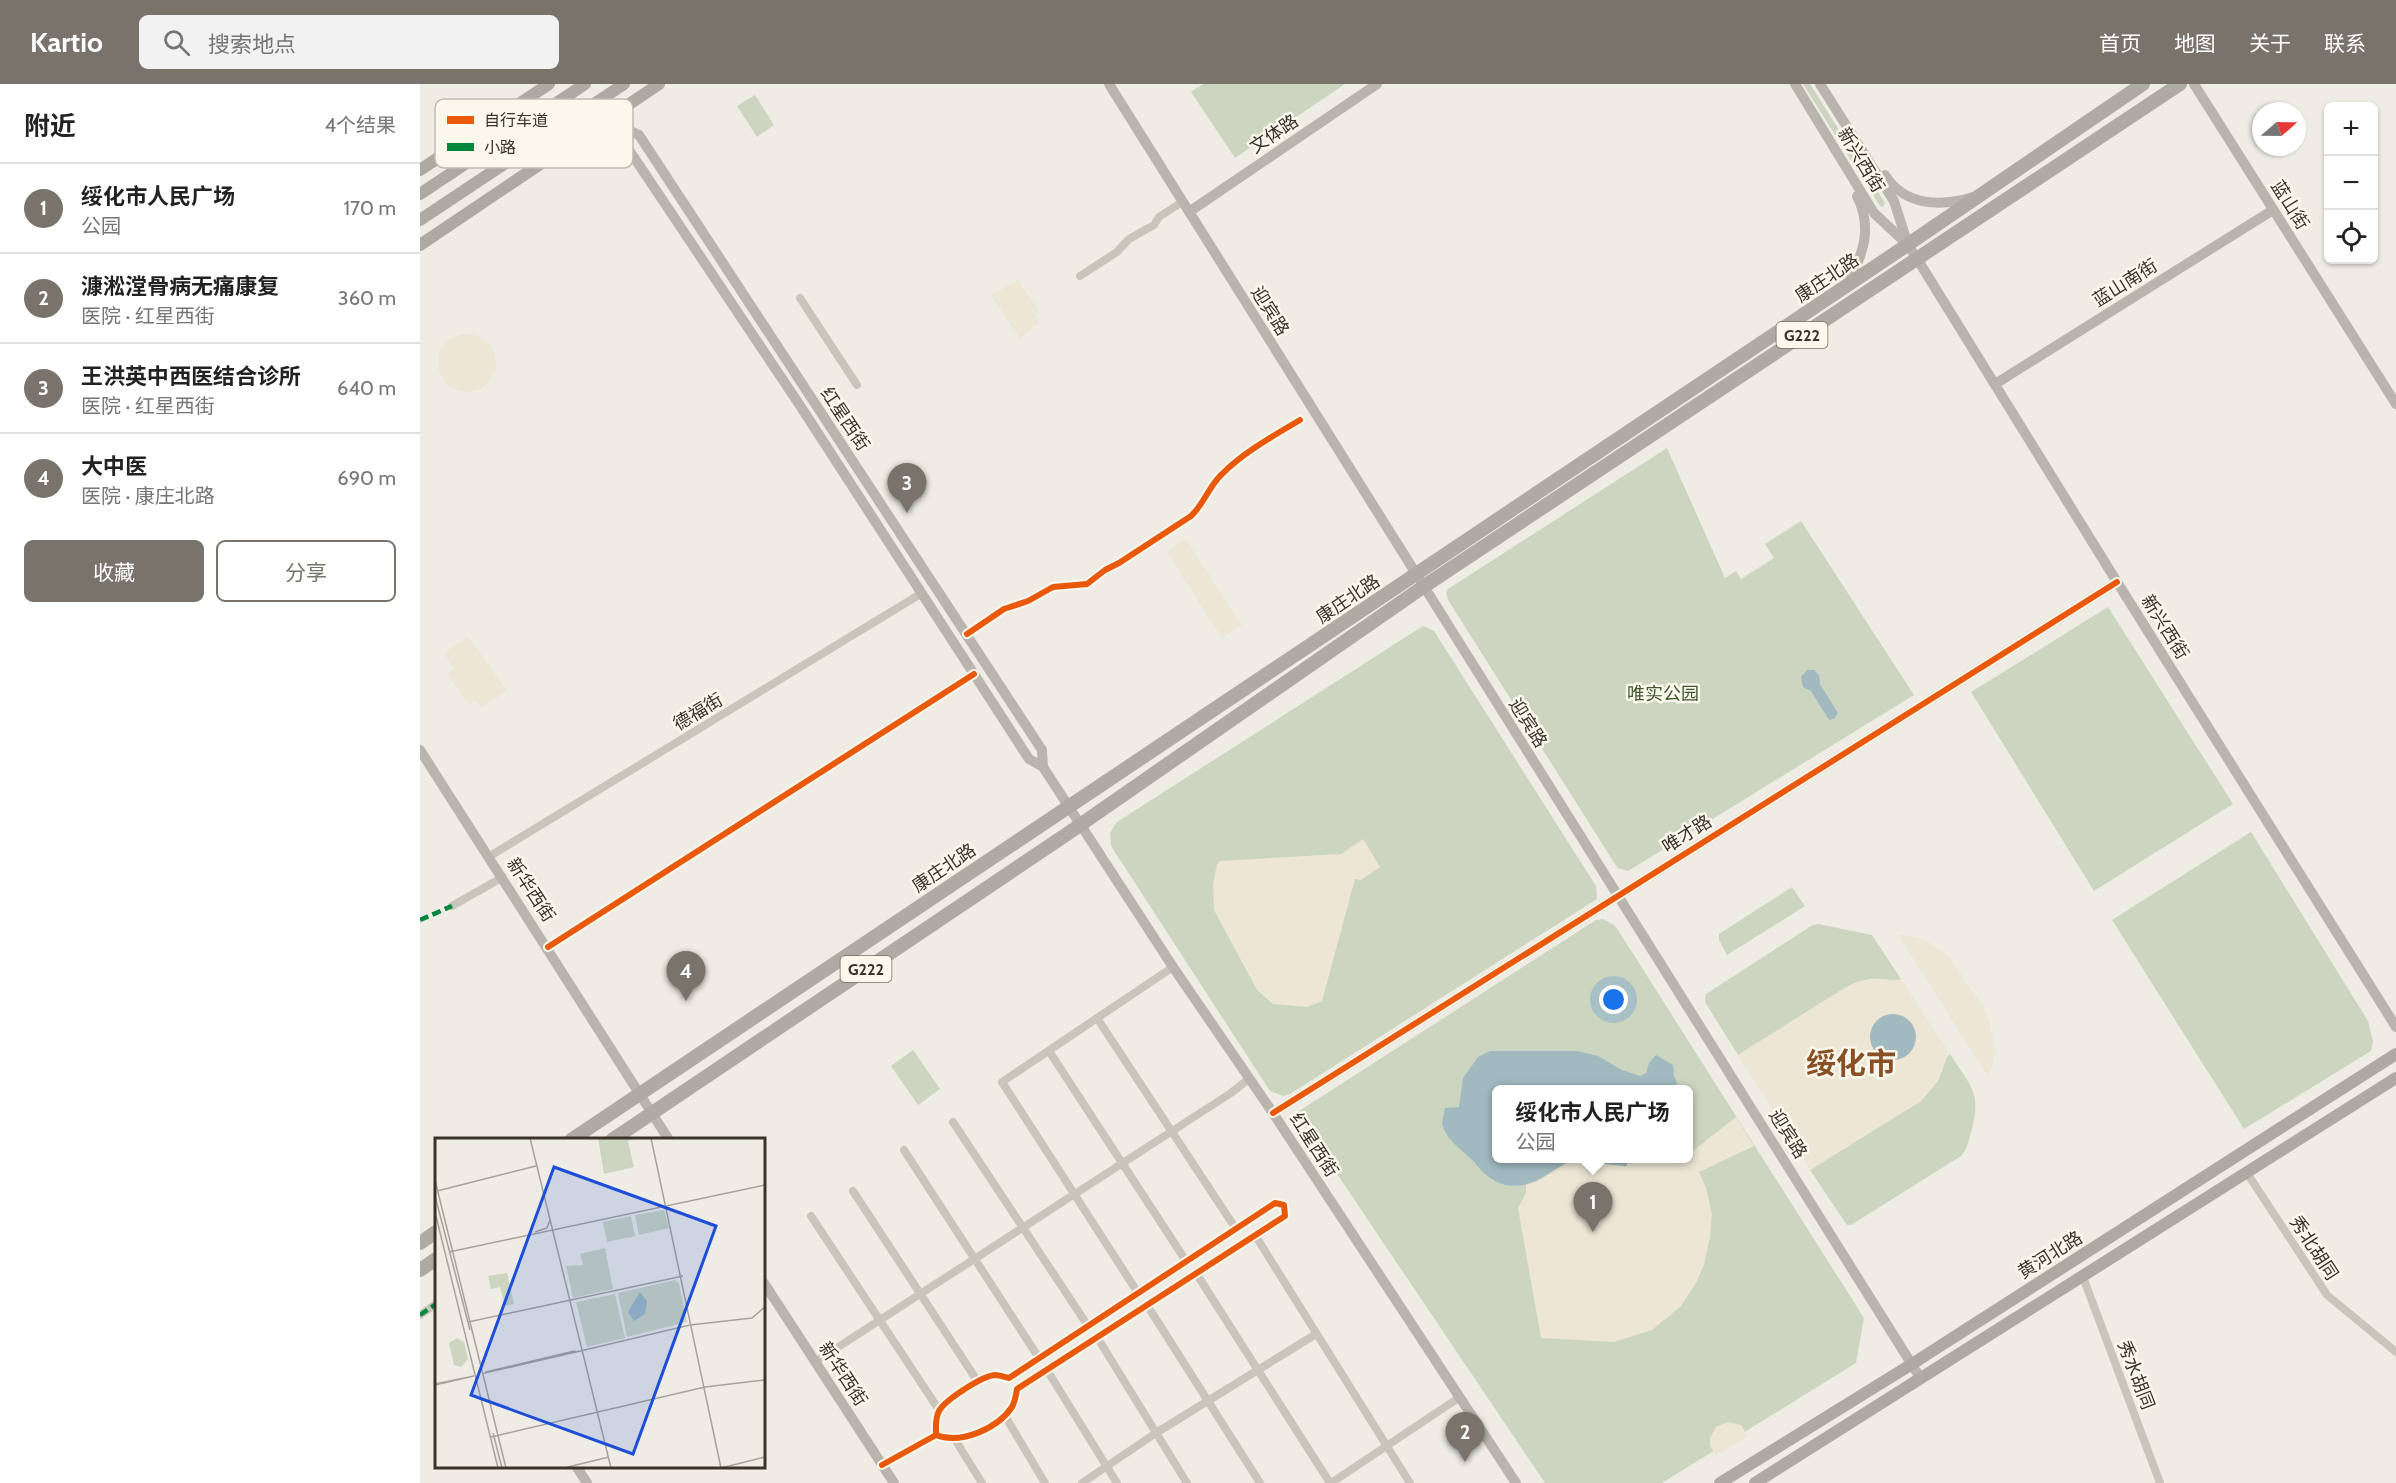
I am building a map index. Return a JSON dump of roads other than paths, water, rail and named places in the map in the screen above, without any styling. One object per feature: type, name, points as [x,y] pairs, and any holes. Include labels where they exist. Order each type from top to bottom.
[{"type":"highway","name":"康庄北路","points":[[574,1138],[1848,286],[2143,84]]},
{"type":"highway","name":"康庄北路","points":[[615,1138],[1079,825],[1424,587],[1916,257],[2180,84]]},
{"type":"highway","points":[[420,1243],[435,1233]]},
{"type":"highway","points":[[420,1270],[435,1260]]},
{"type":"main road","points":[[526,99],[549,84]]},
{"type":"main road","points":[[562,99],[585,84]]},
{"type":"main road","points":[[604,98],[624,84]]},
{"type":"main road","points":[[633,102],[659,84]]},
{"type":"main road","name":"迎宾路","points":[[1109,84],[1921,1379]]},
{"type":"main road","name":"文体路","points":[[1186,207],[1377,84]]},
{"type":"main road","name":"新兴西街","points":[[1795,84],[1874,213],[1908,245],[1916,257],[2396,1027]]},
{"type":"main road","name":"新兴西街","points":[[1820,84],[1894,201],[1908,245]]},
{"type":"main road","name":"蓝山街","points":[[2194,84],[2396,404]]},
{"type":"main road","points":[[1841,118],[1859,135],[1889,182],[1906,195],[1928,203],[1941,203],[1979,195]]},
{"type":"main road","points":[[1823,129],[1833,158],[1858,199],[1867,229],[1860,260],[1848,286]]},
{"type":"main road","name":"红星西街","points":[[633,132],[639,135],[1042,750],[1043,767]]},
{"type":"main road","name":"红星西街","points":[[633,156],[805,412],[1029,759],[1043,767],[1079,825],[1250,1078],[1516,1483]]},
{"type":"main road","points":[[420,170],[435,160]]},
{"type":"main road","points":[[420,194],[459,168]]},
{"type":"main road","points":[[420,220],[498,168]]},
{"type":"main road","points":[[420,245],[535,168]]},
{"type":"main road","name":"蓝山南街","points":[[1995,384],[2273,210]]},
{"type":"main road","points":[[682,230],[695,221]]},
{"type":"main road","points":[[805,412],[816,405]]},
{"type":"main road","name":"唯才路","points":[[1273,1113],[1616,895],[2117,582]]},
{"type":"main road","points":[[922,593],[934,585]]},
{"type":"main road","name":"新华西街","points":[[420,750],[490,856],[668,1138]]},
{"type":"main road","name":"黄河北路","points":[[1720,1483],[1912,1364],[2396,1054]]},
{"type":"main road","name":"黄河北路","points":[[1755,1483],[2396,1078]]},
{"type":"main road","name":"新华西街","points":[[765,1285],[894,1483]]},
{"type":"main road","points":[[577,1468],[587,1483]]},
{"type":"street","points":[[1080,276],[1117,252],[1129,239],[1154,225],[1159,218],[1186,207]]},
{"type":"street","points":[[800,298],[857,385]]},
{"type":"street","points":[[967,634],[1004,609],[1028,601],[1053,587],[1087,584],[1105,570],[1119,564],[1191,516],[1201,507],[1220,476],[1266,441],[1300,420]]},
{"type":"street","name":"德福街","points":[[490,856],[922,593]]},
{"type":"street","points":[[548,947],[974,674]]},
{"type":"street","points":[[453,906],[503,877]]},
{"type":"street","points":[[1138,1293],[1002,1082],[1173,967]]},
{"type":"street","points":[[1097,1018],[1236,1229]]},
{"type":"street","points":[[1049,1051],[1186,1261]]},
{"type":"street","points":[[815,1362],[1172,1132],[1250,1078]]},
{"type":"street","points":[[953,1122],[1088,1326]]},
{"type":"street","points":[[904,1150],[1039,1358]]},
{"type":"street","name":"秀北胡同","points":[[2247,1173],[2326,1295],[2396,1352]]},
{"type":"street","points":[[853,1191],[978,1382]]},
{"type":"street","points":[[882,1465],[936,1435],[954,1438],[995,1425],[1014,1405],[1017,1389],[1285,1216],[1284,1206],[1275,1203],[1009,1378],[996,1375],[978,1382],[952,1398],[939,1410],[936,1435]]},
{"type":"street","points":[[811,1216],[939,1410]]},
{"type":"street","points":[[1255,1235],[1410,1483]]},
{"type":"street","points":[[1196,1274],[1331,1483],[1460,1397]]},
{"type":"street","name":"秀水胡同","points":[[2083,1277],[2160,1483]]},
{"type":"street","points":[[420,1315],[435,1305]]},
{"type":"street","points":[[1148,1305],[1260,1483]]},
{"type":"street","points":[[1082,1483],[1156,1433],[1317,1334]]},
{"type":"street","points":[[1097,1337],[1187,1483]]},
{"type":"street","points":[[1047,1370],[1117,1483]]},
{"type":"street","points":[[1005,1416],[1045,1483]]},
{"type":"street","points":[[954,1438],[982,1483]]},
{"type":"water","points":[[1807,670],[1814,670],[1819,675],[1820,684],[1838,713],[1834,719],[1829,720],[1811,691],[1803,687],[1801,677]]},
{"type":"water","points":[[1893,1014],[1902,1015],[1910,1020],[1915,1028],[1915,1046],[1910,1054],[1902,1059],[1893,1060],[1884,1059],[1876,1054],[1871,1046],[1870,1037],[1871,1028],[1876,1020],[1884,1015]]},
{"type":"water","points":[[1490,1051],[1577,1051],[1598,1056],[1622,1070],[1640,1076],[1646,1073],[1649,1063],[1656,1055],[1673,1065],[1677,1083],[1676,1085],[1492,1085],[1492,1163],[1566,1163],[1530,1183],[1519,1186],[1508,1185],[1496,1181],[1482,1171],[1450,1139],[1442,1123],[1445,1108],[1459,1107],[1463,1078],[1478,1057]]},
{"type":"water","points":[[1597,1163],[1627,1163],[1627,1166]]},
{"type":"place","name":"王洪英中西医结合诊所","points":[[907,513]]},
{"type":"place","name":"大中医","points":[[686,1001]]},
{"type":"place","name":"绥化市人民广场","points":[[1593,1232]]},
{"type":"place","name":"漮淞漟骨病无痛康复","points":[[1465,1462]]},
{"type":"district","name":"绥化市","points":[[1851,1063]]},
{"type":"park label","name":"唯实公园","points":[[1663,694]]}]
